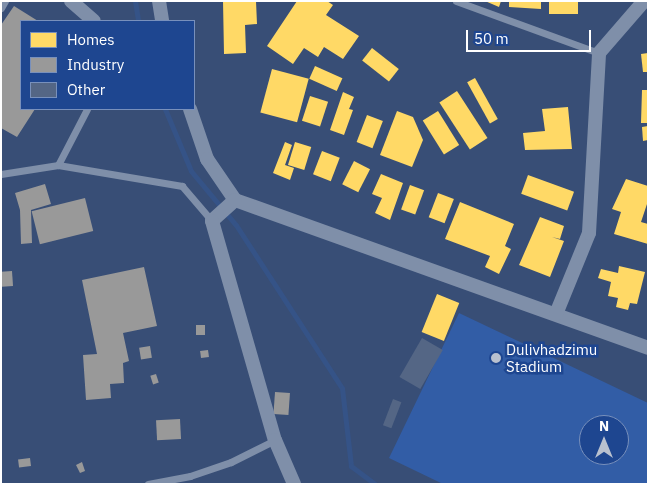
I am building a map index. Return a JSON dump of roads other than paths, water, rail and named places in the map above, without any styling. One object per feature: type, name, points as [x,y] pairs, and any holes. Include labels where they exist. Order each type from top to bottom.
[{"type":"street","points":[[71,1],[93,20]]},
{"type":"street","points":[[158,1],[162,20]]},
{"type":"street","points":[[556,314],[589,233],[599,53],[644,1]]},
{"type":"street","points":[[190,110],[224,210],[276,440],[294,484]]},
{"type":"street","points":[[224,210],[556,314],[648,348]]},
{"type":"lane","points":[[1,8],[5,1]]},
{"type":"lane","points":[[456,1],[599,53]]},
{"type":"lane","points":[[58,165],[86,110]]},
{"type":"lane","points":[[1,174],[58,165],[182,186],[224,210]]},
{"type":"lane","points":[[148,484],[190,476],[231,462],[276,440]]},
{"type":"waterway","points":[[135,1],[138,20]]},
{"type":"waterway","points":[[165,110],[191,171],[236,225],[342,388],[351,466],[375,484]]},
{"type":"place","name":"Dulivhadzimu Stadium","points":[[496,358]]}]
